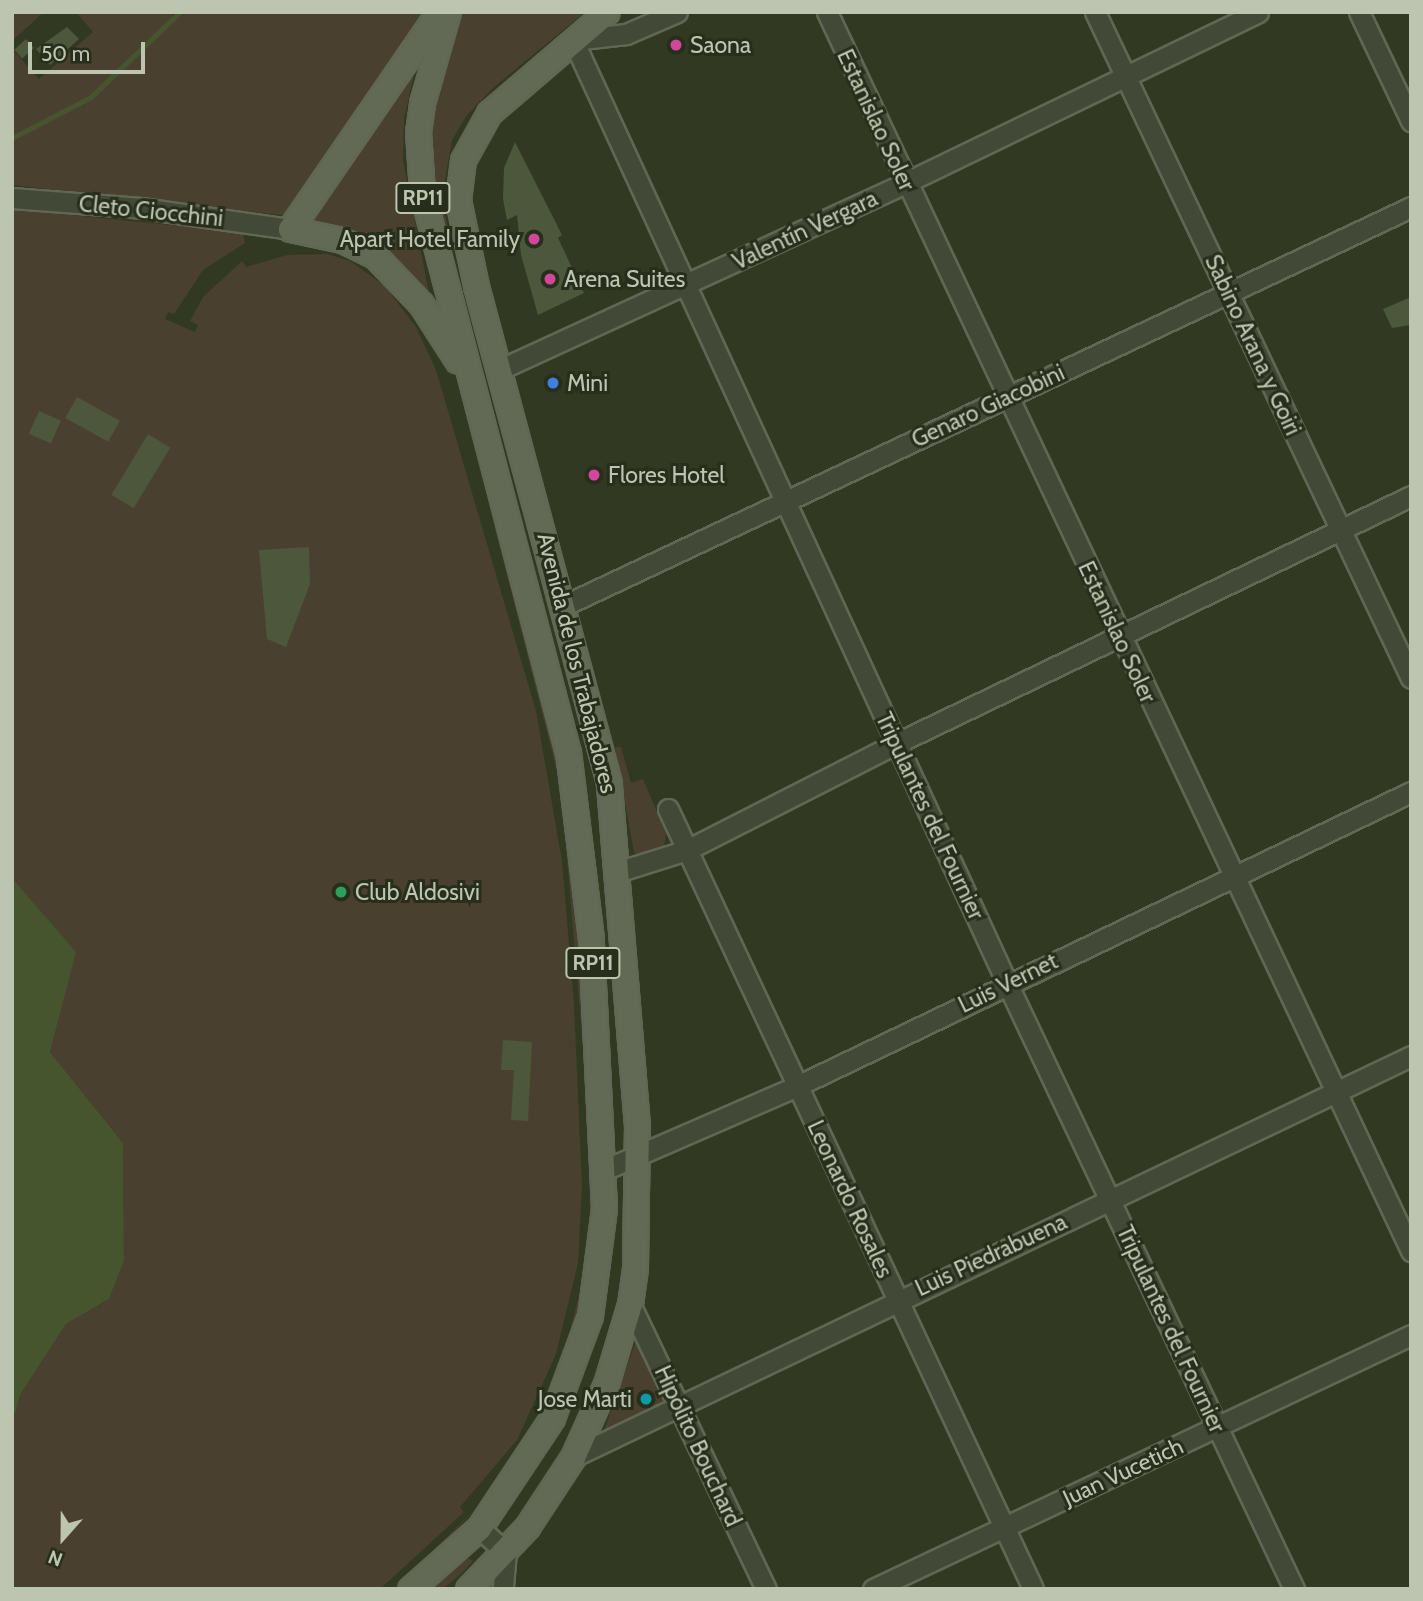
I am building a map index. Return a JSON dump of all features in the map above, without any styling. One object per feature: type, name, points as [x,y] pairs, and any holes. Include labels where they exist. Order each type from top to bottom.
[{"type":"main road","points":[[439,12],[290,229],[342,240],[375,256],[421,304],[470,381]]},
{"type":"main road","name":"Avenida de los Trabajadores","points":[[410,1589],[479,1528],[535,1449],[580,1348],[597,1277],[604,1170],[591,939],[568,753],[430,235],[418,164],[422,103],[448,12]]},
{"type":"main road","name":"Avenida de los Trabajadores","points":[[468,1589],[506,1552],[573,1457],[606,1384],[630,1304],[638,1233],[639,1158],[620,872],[604,756],[461,221],[463,160],[477,129],[501,99],[607,12]]},
{"type":"street","points":[[573,40],[626,34],[677,12]]},
{"type":"street","name":"Estanislao Soler","points":[[827,12],[905,183],[1411,1251]]},
{"type":"street","name":"Sabino Arana y Goiri","points":[[1095,12],[1411,678]]},
{"type":"street","name":"Valentín Vergara","points":[[501,369],[905,183],[1258,12]]},
{"type":"street","points":[[1359,12],[1411,121]]},
{"type":"street","name":"Tripulantes del Fournier","points":[[573,40],[1007,983],[1294,1589]]},
{"type":"street","name":"Cleto Ciocchini","points":[[12,198],[141,208],[290,229]]},
{"type":"street","name":"Genaro Giacobini","points":[[565,605],[1411,206]]},
{"type":"street","points":[[620,872],[687,850],[897,743],[1411,496]]},
{"type":"street","name":"Luis Vernet","points":[[604,1170],[639,1158],[797,1086],[1007,983],[1411,792]]},
{"type":"street","name":"Leonardo Rosales","points":[[667,809],[1033,1589]]},
{"type":"street","name":"Luis Piedrabuena","points":[[573,1457],[1411,1056]]},
{"type":"street","name":"Hipólito Bouchard","points":[[630,1304],[765,1589]]},
{"type":"street","name":"Juan Vucetich","points":[[873,1589],[1411,1335]]},
{"type":"street","points":[[479,1528],[506,1552],[503,1589]]},
{"type":"shaded area","points":[[12,12],[44,12],[12,41]]},
{"type":"shaded area","points":[[76,12],[171,12],[176,19],[187,12],[426,12],[288,213],[282,215],[12,185],[12,49],[39,79],[93,32]]},
{"type":"shaded area","points":[[460,12],[585,12],[494,87],[467,115],[452,140],[442,198],[461,295],[440,229],[430,156],[434,102]]},
{"type":"shaded area","points":[[416,65],[404,119],[403,160],[430,298],[402,264],[372,240],[302,221]]},
{"type":"shaded area","name":"Club Aldosivi","points":[[12,209],[230,231],[232,226],[242,231],[245,243],[203,270],[174,314],[168,312],[165,319],[195,332],[198,325],[190,321],[203,297],[242,261],[246,267],[287,255],[327,254],[350,261],[385,286],[416,327],[436,370],[536,711],[562,861],[574,1004],[582,1187],[578,1263],[556,1354],[517,1440],[460,1507],[464,1512],[380,1589],[12,1589],[12,1424],[20,1395],[66,1324],[109,1299],[124,1261],[123,1143],[50,1052],[75,952],[12,878]]},
{"type":"shaded area","points":[[487,497],[544,704],[563,788],[576,903],[587,1062],[592,1186],[591,1221],[583,1288],[565,1358],[529,1437],[563,1357],[581,1288],[590,1220],[588,1106],[561,787]]},
{"type":"shaded area","points":[[615,747],[621,747],[631,783],[643,779],[666,833],[664,847],[638,856],[634,852]]},
{"type":"shaded area","points":[[12,878],[76,952],[50,1052],[123,1143],[124,1261],[109,1299],[66,1324],[20,1395],[12,1424]]},
{"type":"shaded area","points":[[638,1335],[669,1405],[607,1432],[605,1428]]},
{"type":"shaded area","points":[[477,1507],[429,1559],[390,1589],[427,1557]]},
{"type":"shaded area","points":[[466,1557],[473,1561],[462,1573],[443,1589],[429,1589]]},
{"type":"building","points":[[67,27],[79,39],[50,65],[36,49]]},
{"type":"building","points":[[26,39],[34,48],[22,59],[14,50]]},
{"type":"building","points":[[515,142],[562,235],[558,238],[584,293],[538,315],[521,255],[517,215],[507,220],[503,199],[504,168]]},
{"type":"building","points":[[1411,297],[1411,325],[1392,328],[1383,309]]},
{"type":"building","points":[[77,397],[120,421],[108,442],[65,418]]},
{"type":"building","points":[[39,411],[61,421],[51,444],[29,434]]},
{"type":"building","points":[[148,434],[170,447],[134,508],[111,495]]},
{"type":"building","points":[[309,547],[310,584],[286,647],[267,639],[259,550]]},
{"type":"building","points":[[503,1040],[532,1042],[528,1121],[511,1120],[514,1070],[501,1070]]},
{"type":"waterway","points":[[12,138],[91,97],[180,12]]},
{"type":"place","name":"Saona","points":[[676,45]]},
{"type":"place","name":"Apart Hotel Family","points":[[534,239]]},
{"type":"place","name":"Arena Suites","points":[[550,279]]},
{"type":"place","name":"Mini","points":[[553,383]]},
{"type":"place","name":"Flores Hotel","points":[[594,475]]},
{"type":"place","name":"Club Aldosivi","points":[[341,892]]},
{"type":"place","name":"Jose Marti","points":[[646,1399]]}]
